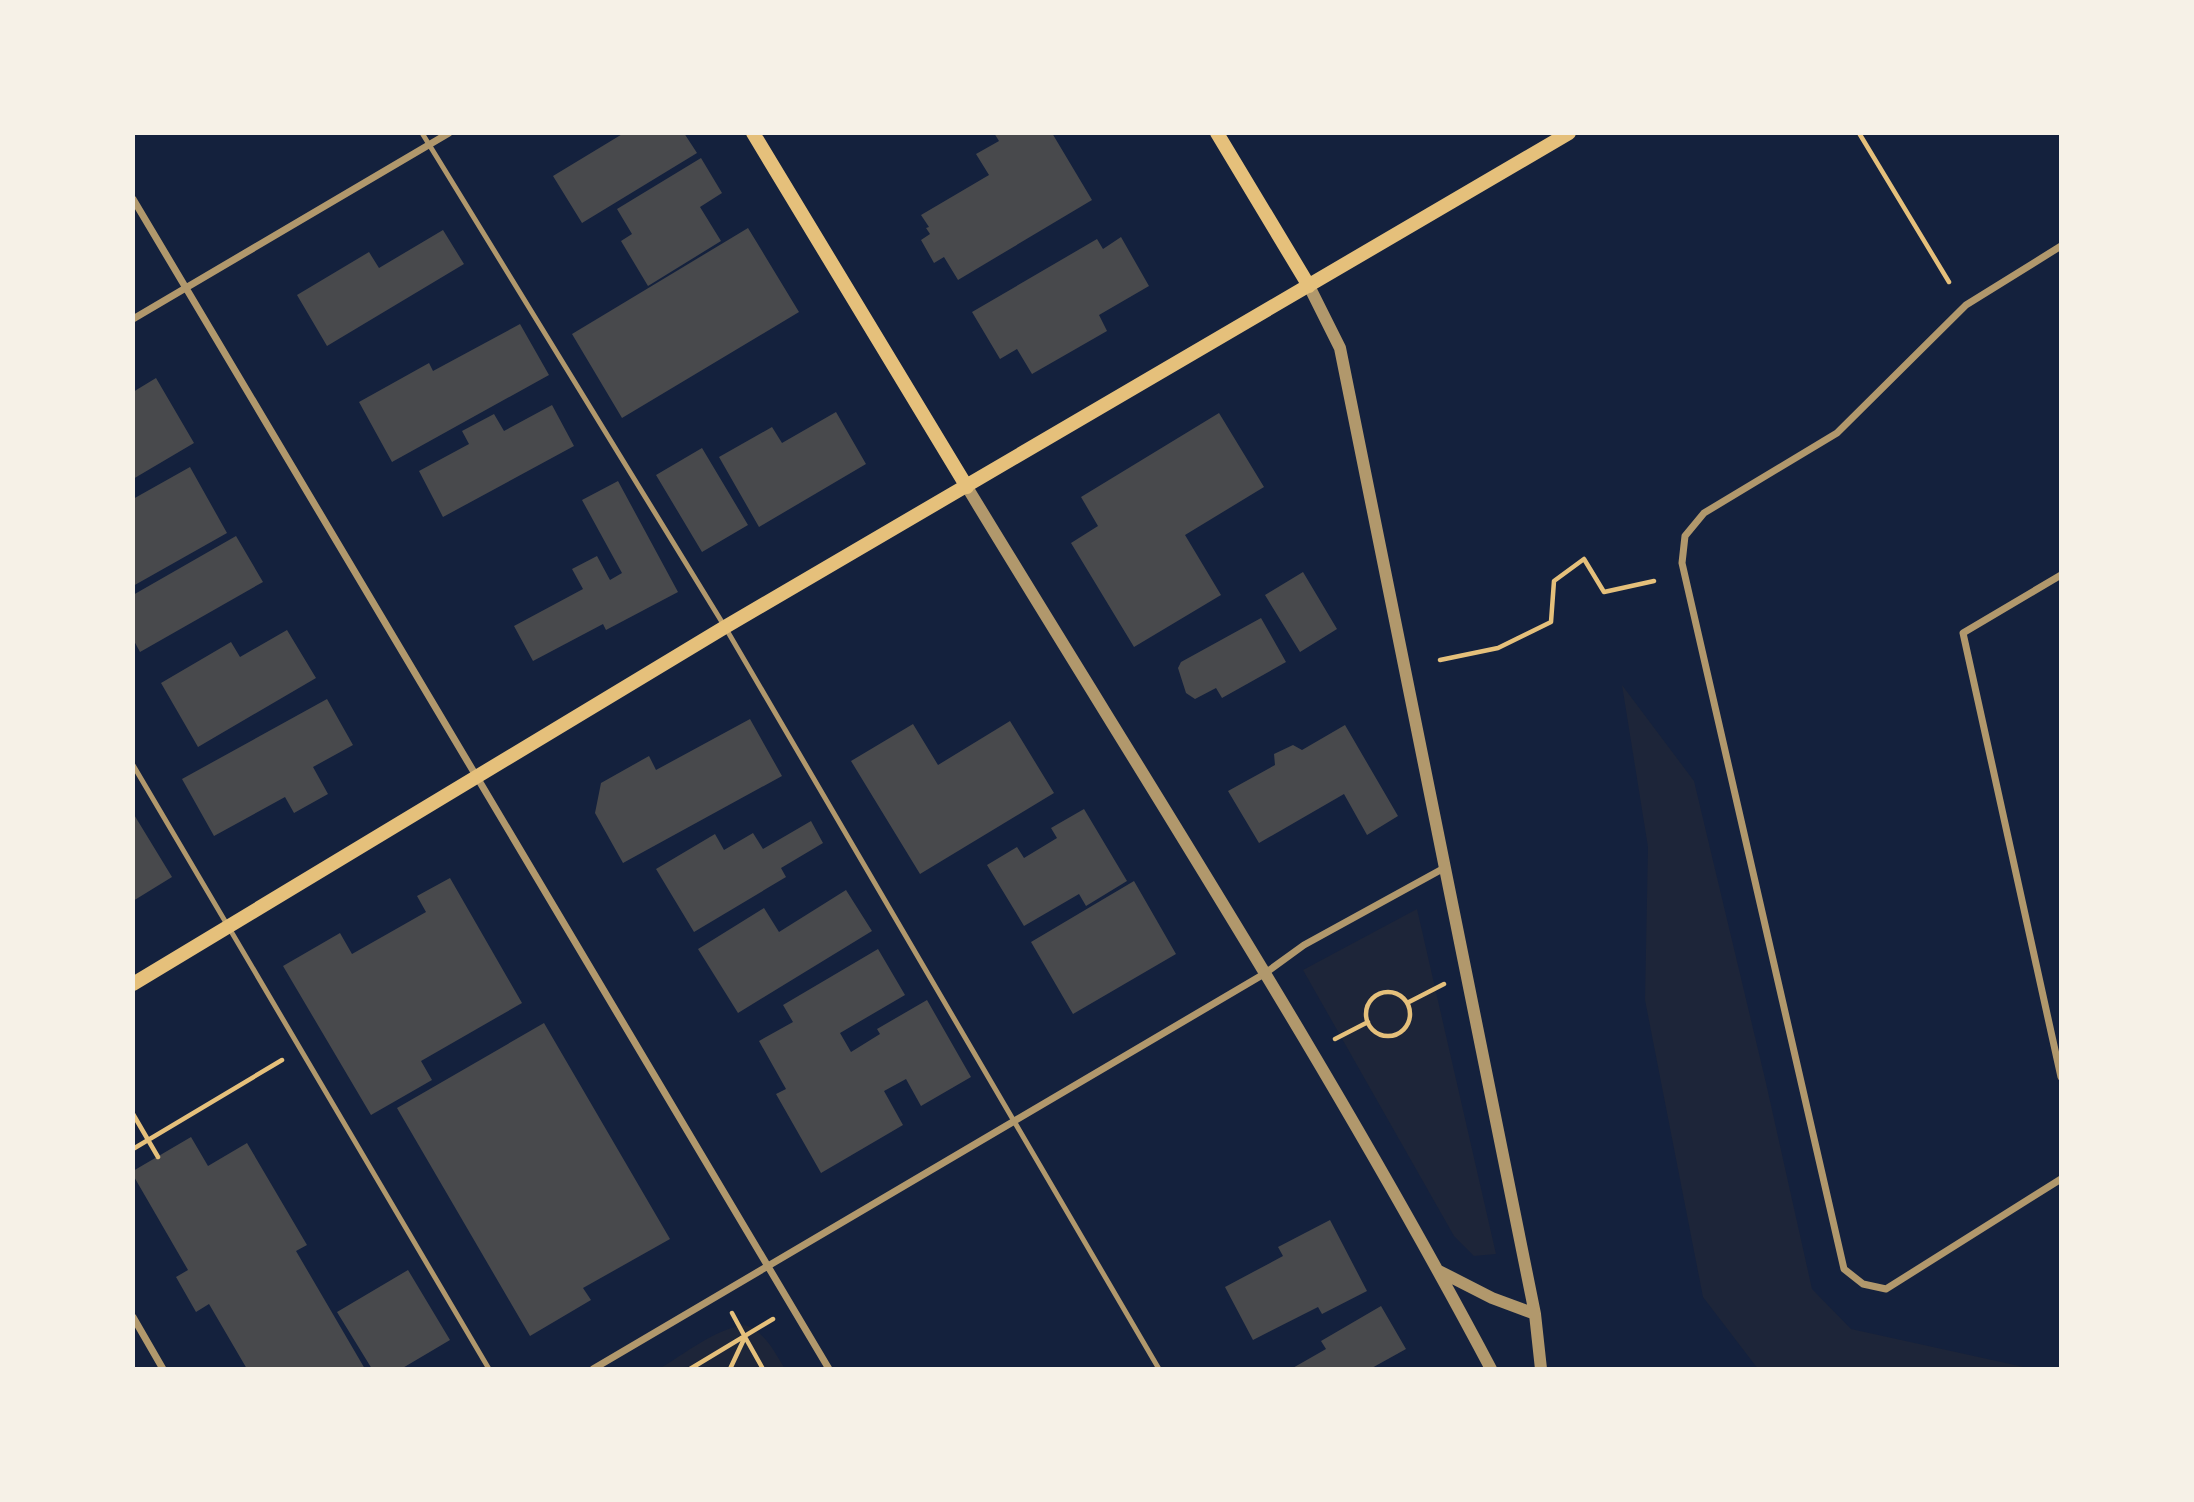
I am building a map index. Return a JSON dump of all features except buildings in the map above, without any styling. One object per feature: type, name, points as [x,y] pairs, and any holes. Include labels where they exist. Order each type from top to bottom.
[{"type":"main road","points":[[753,133],[967,486]]},
{"type":"main road","points":[[1217,133],[1309,286]]},
{"type":"main road","points":[[133,984],[725,627],[1569,133]]},
{"type":"street","points":[[133,319],[449,133]]},
{"type":"street","points":[[133,199],[829,1369]]},
{"type":"street","points":[[2061,246],[1966,305],[1837,433],[1704,513],[1685,536],[1682,563],[1844,1269],[1863,1284],[1886,1289],[2061,1179]]},
{"type":"street","points":[[1309,286],[1340,348],[1535,1314],[1541,1369]]},
{"type":"street","points":[[967,486],[1311,1052],[1439,1270],[1491,1369]]},
{"type":"street","points":[[2061,575],[1963,633],[2061,1076]]},
{"type":"street","points":[[593,1369],[1264,974],[1304,945],[1446,867]]},
{"type":"street","points":[[1439,1270],[1492,1298],[1535,1314]]},
{"type":"street","points":[[133,1317],[163,1369]]},
{"type":"lane","points":[[422,133],[725,627],[1159,1369]]},
{"type":"lane","points":[[133,765],[489,1369]]},
{"type":"path","points":[[1859,133],[1949,282]]},
{"type":"path","points":[[1440,660],[1498,648],[1551,622],[1554,581],[1584,559],[1604,592],[1654,580]]},
{"type":"path","points":[[1407,1003],[1467,972]]},
{"type":"path","points":[[1389,992],[1402,997],[1407,1003],[1410,1017],[1408,1025],[1397,1034],[1390,1036],[1377,1033],[1368,1022],[1367,1009],[1375,997],[1389,992]]},
{"type":"path","points":[[1311,1052],[1368,1022]]},
{"type":"path","points":[[133,1149],[300,1049]]},
{"type":"path","points":[[133,1114],[158,1157]]},
{"type":"path","points":[[690,1369],[793,1306]]},
{"type":"path","points":[[730,1369],[745,1337]]},
{"type":"path","points":[[745,1337],[763,1369]]},
{"type":"shaded area","points":[[1622,685],[1694,781],[1812,1289],[1851,1329],[2033,1369],[1758,1369],[1703,1297],[1645,1000],[1648,847]]},
{"type":"shaded area","points":[[1417,909],[1496,1254],[1474,1256],[1454,1236],[1303,970]]},
{"type":"shaded area","points":[[745,1325],[764,1337],[785,1369],[659,1369],[722,1331]]}]
